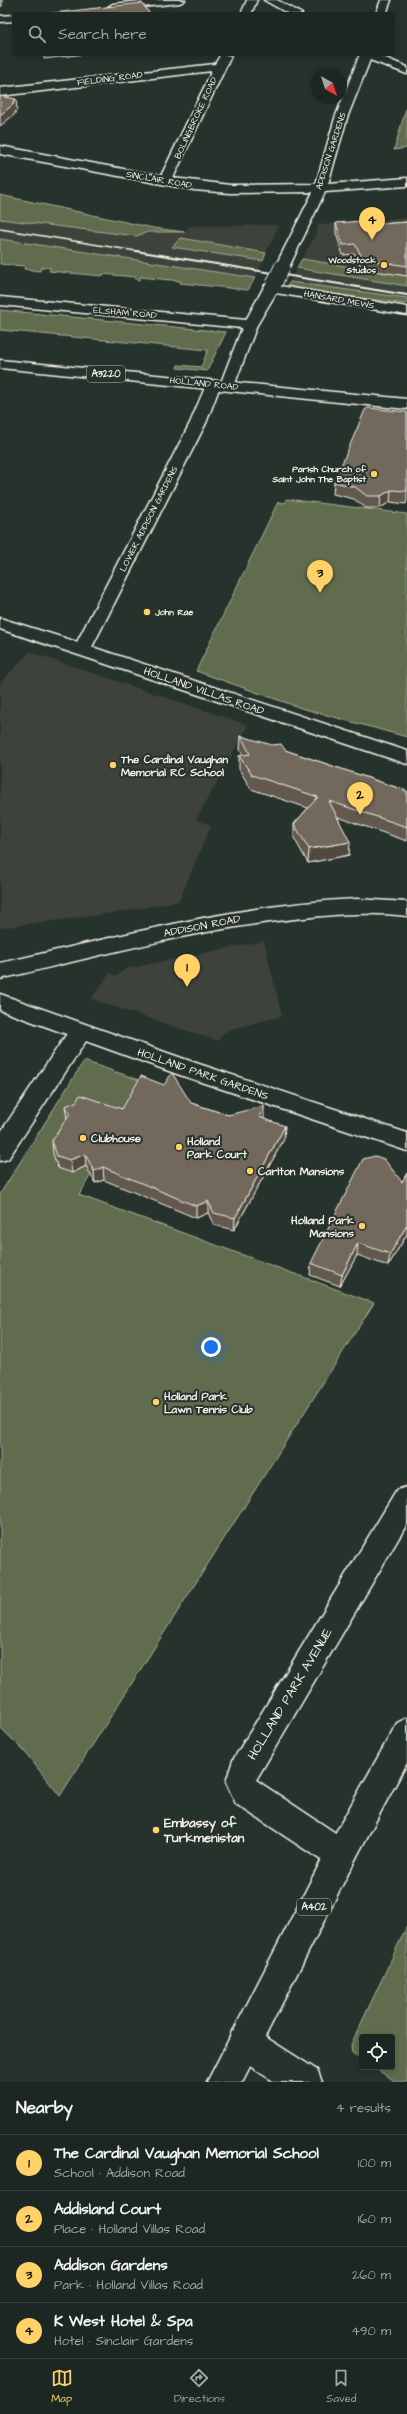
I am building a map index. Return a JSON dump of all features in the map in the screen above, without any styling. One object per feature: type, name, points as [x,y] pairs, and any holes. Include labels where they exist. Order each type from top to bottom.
[{"type":"main road","points":[[101,8],[180,0]]},
{"type":"main road","points":[[247,12],[252,0]]},
{"type":"main road","points":[[269,0],[293,12]]},
{"type":"main road","points":[[382,12],[386,0]]},
{"type":"main road","points":[[0,20],[12,18]]},
{"type":"main road","name":"BOLINGBROKE ROAD","points":[[165,181],[225,56]]},
{"type":"main road","name":"ADDISON GARDENS","points":[[282,267],[297,232],[321,188],[341,118],[366,56]]},
{"type":"main road","points":[[372,56],[407,71]]},
{"type":"main road","name":"FIELDING ROAD","points":[[0,92],[220,67]]},
{"type":"main road","name":"SINCLAIR ROAD","points":[[0,150],[194,186],[230,189],[362,187],[407,182]]},
{"type":"main road","name":"LOWER ADDISON GARDENS","points":[[81,652],[198,423],[220,386],[250,325],[282,267]]},
{"type":"main road","name":"HANSARD MEWS","points":[[272,286],[407,311]]},
{"type":"main road","name":"ELSHAM ROAD","points":[[0,301],[250,325]]},
{"type":"main road","name":"HOLLAND ROAD","points":[[0,364],[407,404]]},
{"type":"main road","name":"HOLLAND VILLAS ROAD","points":[[0,623],[81,652],[108,658],[407,758]]},
{"type":"main road","name":"ADDISON ROAD","points":[[0,971],[194,926],[272,913],[332,908],[407,909]]},
{"type":"main road","name":"HOLLAND PARK GARDENS","points":[[0,1002],[80,1032],[407,1142]]},
{"type":"main road","points":[[0,1152],[80,1032]]},
{"type":"main road","name":"HOLLAND PARK AVENUE","points":[[341,1855],[247,1793],[241,1782],[244,1770],[407,1499]]},
{"type":"main road","name":"A402","points":[[224,2082],[341,1855],[407,1733]]},
{"type":"main road","points":[[244,2044],[305,2082]]},
{"type":"shaded area","points":[[407,218],[407,276],[302,259],[317,232],[318,225]]},
{"type":"shaded area","points":[[0,219],[136,236],[148,232],[185,232],[189,226],[279,225],[266,253],[181,238],[173,247],[263,261],[255,278],[0,239]]},
{"type":"shaded area","points":[[297,268],[407,286],[407,298],[290,282]]},
{"type":"shaded area","name":"The Cardinal Vaughan Memorial RC School","points":[[30,652],[248,725],[196,820],[211,825],[179,901],[126,911],[0,928],[0,683]]},
{"type":"shaded area","points":[[264,941],[282,1016],[231,1029],[223,1033],[218,1041],[91,999],[110,973],[117,976],[125,969]]},
{"type":"green space","points":[[407,105],[407,148],[394,150]]},
{"type":"green space","points":[[0,195],[153,228],[185,232],[148,232],[136,236],[0,219]]},
{"type":"green space","points":[[181,238],[266,253],[263,261],[172,247]]},
{"type":"green space","points":[[0,239],[255,278],[248,290],[140,277],[139,280],[135,279],[135,277],[103,274],[102,276],[49,271],[51,268],[42,267],[40,271],[24,269],[25,266],[0,264]]},
{"type":"green space","points":[[302,259],[407,276],[407,286],[297,268]]},
{"type":"green space","points":[[290,282],[407,298],[407,304],[286,288]]},
{"type":"green space","points":[[0,310],[226,332],[207,371],[177,368],[178,365],[201,367],[208,350],[0,330]]},
{"type":"green space","points":[[286,499],[407,514],[407,737],[301,708],[196,671],[278,502],[285,503]]},
{"type":"green space","name":"Holland Park Lawn Tennis Club","points":[[84,1061],[145,1082],[79,1195],[374,1303],[60,1796],[24,1751],[0,1727],[0,1194]]},
{"type":"green space","points":[[407,1926],[407,2082],[396,2082],[378,2070],[395,2070],[395,2034],[359,2034],[359,2058],[352,2054],[351,2045]]},
{"type":"building","points":[[142,3],[149,12],[62,12]]},
{"type":"building","points":[[0,96],[16,99],[12,103],[14,104],[0,115]]},
{"type":"building","points":[[363,221],[365,225],[407,222],[407,266],[363,259],[355,244],[343,245],[336,223]]},
{"type":"building","name":"Parish Church of Saint John The Baptist","points":[[368,408],[407,412],[407,491],[391,490],[381,496],[367,496],[355,487],[334,482],[365,410]]},
{"type":"building","points":[[241,736],[272,745],[281,744],[285,750],[407,791],[407,827],[329,801],[350,842],[309,849],[294,824],[318,797],[252,775],[239,756],[250,754]]},
{"type":"building","points":[[172,1073],[191,1103],[228,1115],[264,1106],[259,1117],[285,1126],[235,1218],[214,1213],[208,1201],[196,1206],[103,1167],[94,1171],[85,1154],[70,1160],[57,1156],[52,1141],[70,1113],[65,1106],[76,1102],[80,1095],[122,1109],[141,1076],[164,1085]]},
{"type":"building","name":"Holland Park Mansions","points":[[375,1156],[384,1159],[402,1182],[407,1173],[407,1225],[390,1254],[358,1243],[342,1275],[311,1263],[363,1159]]},
{"type":"railway","points":[[0,229],[142,252]]},
{"type":"railway","points":[[136,251],[407,295]]},
{"type":"place","name":"K West Hotel & Spa","points":[[372,240]]},
{"type":"place","name":"Woodstock Studios","points":[[384,265]]},
{"type":"place","name":"Parish Church of Saint John The Baptist","points":[[374,474]]},
{"type":"place","name":"Addison Gardens","points":[[320,593]]},
{"type":"place","name":"John Rae","points":[[147,612]]},
{"type":"place","name":"The Cardinal Vaughan Memorial RC School","points":[[113,765]]},
{"type":"place","name":"Addisland Court","points":[[360,815]]},
{"type":"place","name":"The Cardinal Vaughan Memorial School","points":[[187,987]]},
{"type":"place","name":"Clubhouse","points":[[83,1138]]},
{"type":"place","name":"Holland Park Court","points":[[179,1147]]},
{"type":"place","name":"Carlton Mansions","points":[[250,1171]]},
{"type":"place","name":"Holland Park Mansions","points":[[362,1226]]},
{"type":"place","name":"Holland Park Lawn Tennis Club","points":[[156,1402]]},
{"type":"place","name":"Embassy of Turkmenistan","points":[[156,1830]]}]
